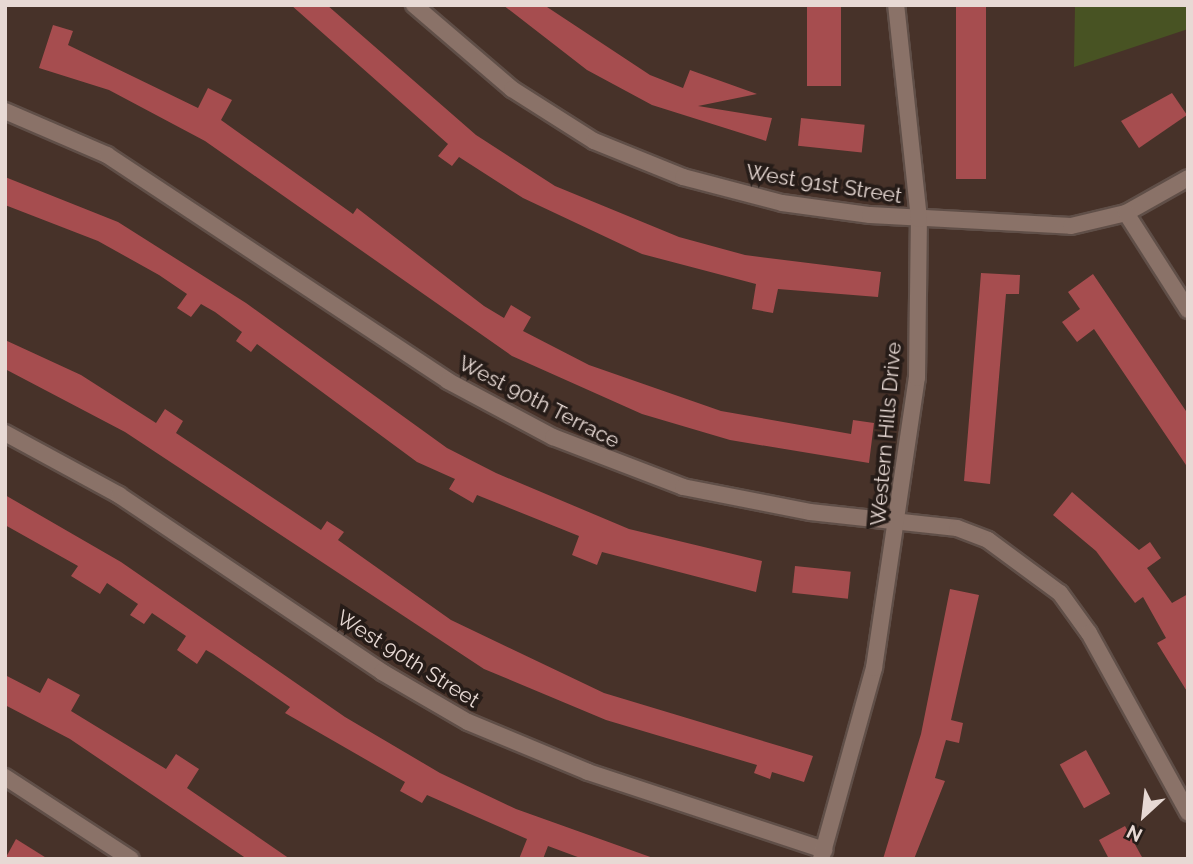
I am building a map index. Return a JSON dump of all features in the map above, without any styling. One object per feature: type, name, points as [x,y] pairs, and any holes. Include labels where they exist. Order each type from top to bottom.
[{"type":"street","name":"West 91st Street","points":[[414,5],[512,89],[635,159],[782,204],[919,219],[1060,226],[1126,213],[1188,178]]},
{"type":"street","name":"Western Hills Drive","points":[[822,854],[874,668],[900,523],[917,379],[919,219],[896,5]]},
{"type":"street","name":"West 90th Terrace","points":[[5,111],[107,155],[448,381],[553,437],[683,487],[900,523],[957,528],[988,540],[1060,593],[1089,633],[1188,812]]},
{"type":"street","points":[[1126,213],[1188,310]]},
{"type":"street","name":"West 90th Street","points":[[5,433],[119,495],[382,672],[468,722],[588,772],[822,854]]},
{"type":"street","points":[[5,777],[131,859]]},
{"type":"green space","points":[[1075,5],[1188,5],[1188,29],[1074,67]]},
{"type":"building","points":[[291,5],[327,5],[476,135],[555,186],[679,237],[745,255],[881,272],[878,297],[778,289],[773,313],[752,309],[756,284],[642,254],[523,198],[459,157],[452,166],[438,156],[448,144]]},
{"type":"building","points":[[503,5],[544,5],[650,75],[683,88],[690,70],[757,94],[698,106],[772,118],[766,141],[652,105],[587,70]]},
{"type":"building","points":[[807,5],[841,5],[841,86],[807,86]]},
{"type":"building","points":[[956,5],[986,5],[986,179],[956,179]]},
{"type":"building","points":[[53,25],[73,31],[68,45],[198,108],[208,88],[232,100],[221,120],[353,214],[357,208],[484,306],[504,318],[511,305],[531,317],[523,331],[589,365],[721,411],[851,434],[853,420],[874,423],[869,463],[730,440],[642,414],[512,356],[205,141],[109,90],[39,68]]},
{"type":"building","points":[[1172,93],[1187,115],[1139,148],[1121,121]]},
{"type":"building","points":[[801,118],[865,125],[862,153],[798,146]]},
{"type":"building","points":[[5,177],[118,222],[246,303],[447,448],[496,473],[629,529],[762,561],[756,592],[602,552],[597,565],[572,555],[579,536],[477,495],[473,503],[449,489],[455,479],[417,462],[257,344],[251,352],[236,341],[242,332],[215,312],[201,304],[191,317],[177,308],[187,294],[159,275],[98,241],[5,205]]},
{"type":"building","points":[[981,273],[1020,275],[1019,294],[1006,294],[990,484],[964,481]]},
{"type":"building","points":[[1093,274],[1188,414],[1188,468],[1094,329],[1077,342],[1062,322],[1080,309],[1068,292]]},
{"type":"building","points":[[5,340],[81,375],[156,423],[165,409],[183,421],[176,433],[321,530],[327,521],[344,532],[338,540],[451,620],[604,693],[813,756],[804,782],[772,772],[770,779],[754,773],[757,765],[606,720],[484,669],[125,432],[5,369]]},
{"type":"building","points":[[1072,492],[1139,550],[1150,542],[1161,558],[1147,568],[1172,603],[1188,594],[1188,693],[1157,643],[1166,638],[1143,597],[1135,603],[1096,551],[1053,515]]},
{"type":"building","points":[[5,495],[121,562],[345,717],[440,773],[516,809],[656,859],[583,859],[548,846],[543,859],[519,859],[527,839],[427,795],[422,803],[400,791],[405,782],[285,713],[290,707],[213,654],[206,650],[197,664],[177,650],[186,636],[152,613],[144,624],[130,615],[138,604],[107,583],[100,594],[71,576],[78,566],[5,525]]},
{"type":"building","points":[[795,566],[851,572],[848,599],[792,593]]},
{"type":"building","points":[[950,589],[979,595],[951,720],[963,723],[959,743],[946,740],[935,778],[945,781],[914,859],[883,859],[921,734]]},
{"type":"building","points":[[5,675],[40,693],[48,678],[80,695],[71,711],[166,769],[176,754],[199,769],[187,788],[290,859],[247,859],[70,739],[5,705]]},
{"type":"building","points":[[1086,750],[1110,794],[1084,808],[1060,765]]},
{"type":"building","points":[[1125,826],[1143,859],[1109,859],[1099,840]]},
{"type":"building","points":[[16,839],[48,859],[5,859]]}]
